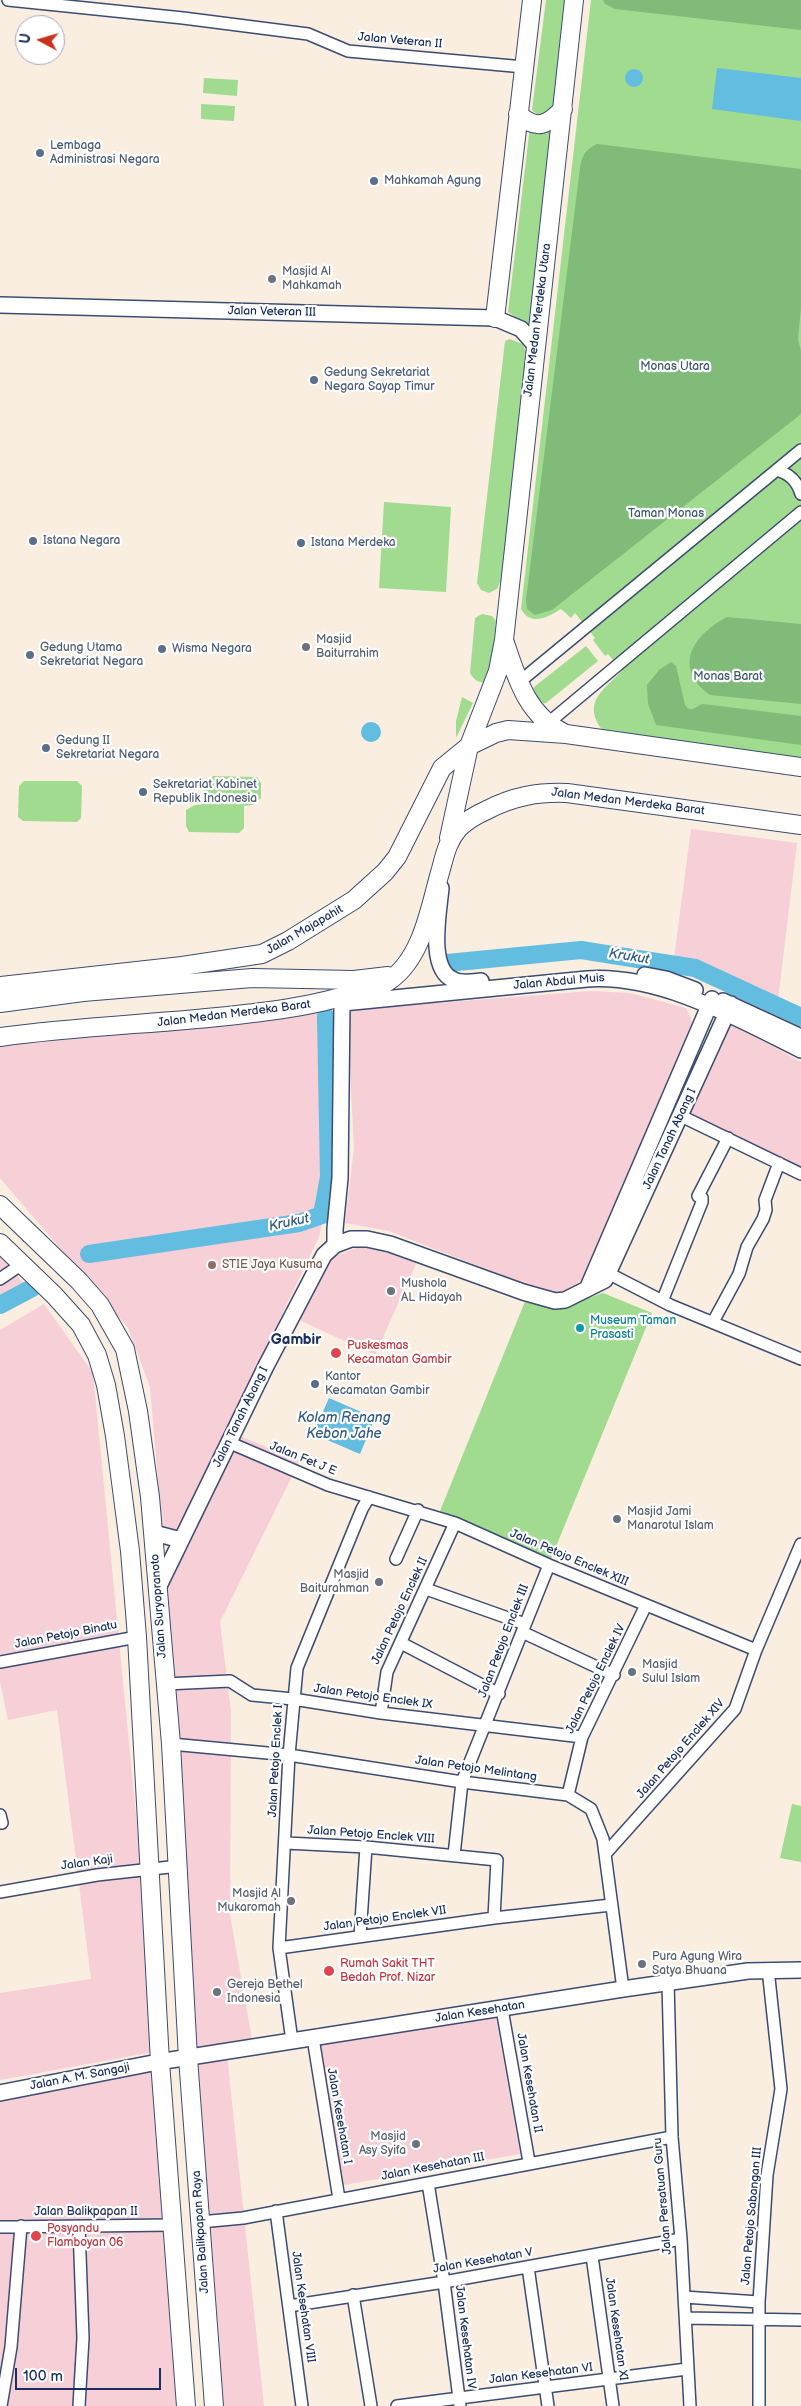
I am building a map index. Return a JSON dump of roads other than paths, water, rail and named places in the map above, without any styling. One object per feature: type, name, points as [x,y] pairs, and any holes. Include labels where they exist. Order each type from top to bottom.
[{"type":"main road","points":[[495,318],[532,0]]},
{"type":"main road","name":"Jalan Medan Merdeka Utara","points":[[504,640],[574,0]]},
{"type":"main road","points":[[518,114],[526,121],[539,125],[552,120],[563,108]]},
{"type":"main road","points":[[504,640],[518,683],[529,703],[547,724],[566,734]]},
{"type":"main road","name":"Jalan Majapahit","points":[[448,844],[469,746],[498,671],[504,640]]},
{"type":"main road","points":[[469,746],[482,738],[508,730],[566,734],[801,767]]},
{"type":"main road","name":"Jalan Majapahit","points":[[0,986],[182,966],[262,954],[288,941],[354,900],[385,872],[404,844],[442,768],[469,746]]},
{"type":"main road","name":"Jalan Medan Merdeka Barat","points":[[0,1037],[56,1029],[152,1024],[303,1007],[340,997],[362,994],[382,986],[400,972],[413,955],[426,921],[448,844],[460,827],[481,813],[523,795],[545,792],[593,796],[801,825]]},
{"type":"main road","points":[[0,1003],[83,992],[252,978],[371,979],[400,972]]},
{"type":"main road","name":"Jalan Suryopranoto","points":[[0,1204],[75,1277],[100,1306],[125,1349],[138,1411],[154,1533],[179,1866],[188,2058]]},
{"type":"main road","name":"Jalan Suryopranoto","points":[[0,1243],[81,1325],[97,1355],[106,1385],[123,1490],[137,1636],[160,2062]]},
{"type":"main road","name":"Jalan Balikpapan Raya","points":[[188,2058],[214,2406]]},
{"type":"main road","points":[[160,2062],[186,2406]]},
{"type":"street","name":"Jalan Veteran II","points":[[8,0],[183,18],[308,34],[348,50],[524,67]]},
{"type":"street","name":"Jalan Veteran III","points":[[0,305],[495,318],[521,329],[535,345]]},
{"type":"street","points":[[518,683],[801,450]]},
{"type":"street","points":[[777,470],[788,474],[795,481],[801,494]]},
{"type":"street","points":[[547,724],[801,512]]},
{"type":"street","name":"Jalan Abdul Muis","points":[[442,864],[437,954],[440,969],[446,976],[455,981],[467,982],[609,968],[666,979],[711,1002],[801,1037]]},
{"type":"street","name":"Jalan Abdul Muis","points":[[303,1007],[608,977],[711,1002]]},
{"type":"street","name":"Jalan Tanah Abang I","points":[[598,1276],[711,1002]]},
{"type":"street","points":[[342,1003],[340,1178],[334,1229],[336,1245],[351,1239],[367,1238],[390,1244],[547,1300],[565,1300],[598,1276],[666,1302],[801,1359]]},
{"type":"street","name":"Jalan Abdul Muis","points":[[729,1009],[801,1050]]},
{"type":"street","name":"Jalan Tanah Abang I","points":[[598,1276],[681,1116],[729,1009]]},
{"type":"street","points":[[681,1116],[801,1174]]},
{"type":"street","points":[[666,1302],[702,1202],[702,1198],[698,1196],[728,1138]]},
{"type":"street","points":[[713,1322],[739,1274],[746,1250],[763,1219],[767,1208],[765,1200],[779,1164]]},
{"type":"street","name":"Jalan Tanah Abang I","points":[[158,1588],[228,1442],[324,1255],[336,1245]]},
{"type":"street","points":[[0,1279],[26,1268]]},
{"type":"street","name":"Jalan Fet J E","points":[[228,1442],[328,1485],[369,1497]]},
{"type":"street","name":"Jalan Petojo Enclek XIII","points":[[369,1497],[418,1510],[455,1523],[549,1565],[756,1650]]},
{"type":"street","name":"Jalan Petojo Enclek I","points":[[292,2041],[279,1948],[286,1843],[289,1755],[298,1660],[369,1497]]},
{"type":"street","points":[[396,1559],[418,1510]]},
{"type":"street","name":"Jalan Petojo Enclek II","points":[[381,1714],[387,1672],[455,1523]]},
{"type":"street","points":[[154,1533],[181,1540]]},
{"type":"street","name":"Jalan Petojo Enclek XIV","points":[[606,1853],[735,1709],[756,1650],[801,1544]]},
{"type":"street","name":"Jalan Petojo Enclek III","points":[[485,1726],[549,1565]]},
{"type":"street","points":[[426,1589],[524,1628],[614,1675]]},
{"type":"street","name":"Jalan Petojo Enclek IV","points":[[568,1795],[582,1737],[614,1675],[646,1605]]},
{"type":"street","name":"Jalan Petojo Binatu","points":[[0,1662],[137,1636]]},
{"type":"street","points":[[401,1643],[499,1694]]},
{"type":"street","name":"Jalan Petojo Enclek IX","points":[[165,1684],[230,1681],[252,1695],[293,1699],[381,1714],[582,1737]]},
{"type":"street","points":[[454,1855],[462,1782],[485,1726]]},
{"type":"street","name":"Jalan Petojo Melintang","points":[[171,1744],[289,1755],[462,1782],[568,1795],[590,1809],[603,1839],[623,1989]]},
{"type":"street","name":"Jalan Petojo Enclek VIII","points":[[286,1843],[366,1847],[498,1861],[494,1918]]},
{"type":"street","points":[[360,1936],[366,1847]]},
{"type":"street","name":"Jalan Kaji","points":[[0,1892],[98,1875],[179,1866]]},
{"type":"street","name":"Jalan Petojo Enclek VII","points":[[279,1948],[494,1918],[611,1905]]},
{"type":"street","name":"Jalan Kesehatan","points":[[160,2062],[623,1989],[768,1969],[801,1970]]},
{"type":"street","name":"Jalan Petojo Sabangan III","points":[[759,2406],[759,2302],[767,2175],[781,2089],[768,1969]]},
{"type":"street","name":"Jalan Persatuan Guru","points":[[668,1983],[672,2137],[681,2240],[690,2406]]},
{"type":"street","name":"Jalan Kesehatan II","points":[[502,2009],[529,2162]]},
{"type":"street","name":"Jalan Kesehatan I","points":[[313,2038],[339,2199]]},
{"type":"street","name":"Jalan A. M. Sangaji","points":[[0,2093],[160,2062]]},
{"type":"street","name":"Jalan Kesehatan III","points":[[200,2222],[243,2218],[529,2162],[672,2137]]},
{"type":"street","name":"Jalan Kesehatan IV","points":[[428,2183],[444,2282],[459,2402]]},
{"type":"street","name":"Jalan Kesehatan VIII","points":[[276,2211],[302,2406]]},
{"type":"street","name":"Jalan Balikpapan II","points":[[0,2227],[172,2225]]},
{"type":"street","points":[[1,2406],[11,2347],[21,2226]]},
{"type":"street","points":[[80,2227],[83,2338],[80,2406]]},
{"type":"street","name":"Jalan Kesehatan V","points":[[289,2306],[444,2282],[681,2240]]},
{"type":"street","name":"Jalan Kesehatan XI","points":[[592,2256],[614,2406]]},
{"type":"street","points":[[528,2267],[548,2406]]},
{"type":"street","points":[[353,2295],[371,2406]]},
{"type":"street","points":[[684,2297],[759,2302]]},
{"type":"street","points":[[686,2318],[801,2320]]},
{"type":"street","name":"Jalan Kesehatan VI","points":[[397,2406],[459,2402],[545,2387],[687,2368]]},
{"type":"water","points":[[717,68],[801,78],[801,121],[712,109]]},
{"type":"water","points":[[630,69],[638,69],[643,74],[641,85],[630,87],[625,82],[625,74]]},
{"type":"water","points":[[367,722],[375,722],[381,728],[381,736],[375,742],[367,742],[361,736],[361,728]]},
{"type":"water","name":"Kolam Renang Kebon Jahe","points":[[329,1398],[375,1418],[360,1454],[313,1434]]},
{"type":"waterway","name":"Krukut","points":[[447,963],[581,950],[695,968],[801,1017]]},
{"type":"waterway","name":"Krukut","points":[[89,1254],[299,1223],[322,1215],[329,1177],[326,1017]]},
{"type":"waterway","name":"Krukut","points":[[0,1305],[32,1288]]},
{"type":"place","name":"Lembaga Administrasi Negara","points":[[40,153]]},
{"type":"place","name":"Mahkamah Agung","points":[[374,181]]},
{"type":"place","name":"Masjid Al Mahkamah","points":[[272,279]]},
{"type":"place","name":"Gedung Sekretariat Negara Sayap Timur","points":[[314,380]]},
{"type":"place","name":"Istana Negara","points":[[33,541]]},
{"type":"place","name":"Istana Merdeka","points":[[301,543]]},
{"type":"place","name":"Masjid Baiturrahim","points":[[306,647]]},
{"type":"place","name":"Wisma Negara","points":[[162,649]]},
{"type":"place","name":"Gedung Utama Sekretariat Negara","points":[[30,655]]},
{"type":"place","name":"Gedung II Sekretariat Negara","points":[[46,748]]},
{"type":"place","name":"Sekretariat Kabinet Republik Indonesia","points":[[143,792]]},
{"type":"place","name":"STIE Jaya Kusuma","points":[[212,1265]]},
{"type":"place","name":"Mushola AL Hidayah","points":[[391,1291]]},
{"type":"place","name":"Museum Taman Prasasti","points":[[580,1328]]},
{"type":"place","name":"Puskesmas Kecamatan Gambir","points":[[336,1353]]},
{"type":"place","name":"Kantor Kecamatan Gambir","points":[[315,1384]]},
{"type":"place","name":"Masjid Jami Manarotul Islam","points":[[617,1519]]},
{"type":"place","name":"Masjid Baiturahman","points":[[379,1582]]},
{"type":"place","name":"Masjid Sulul Islam","points":[[632,1672]]},
{"type":"place","name":"Masjid Al Mukaromah","points":[[291,1901]]},
{"type":"place","name":"Pura Agung Wira Satya Bhuana","points":[[642,1964]]},
{"type":"place","name":"Rumah Sakit THT Bedah Prof. Nizar","points":[[329,1971]]},
{"type":"place","name":"Gereja Bethel Indonesia","points":[[217,1992]]},
{"type":"place","name":"Masjid Asy Syifa","points":[[416,2144]]},
{"type":"place","name":"Posyandu Flamboyan 06","points":[[36,2236]]},
{"type":"district","name":"Gambir","points":[[296,1340]]},
{"type":"park label","name":"Monas Utara","points":[[675,367]]},
{"type":"park label","name":"Taman Monas","points":[[666,514]]},
{"type":"park label","name":"Monas Barat","points":[[728,677]]}]
